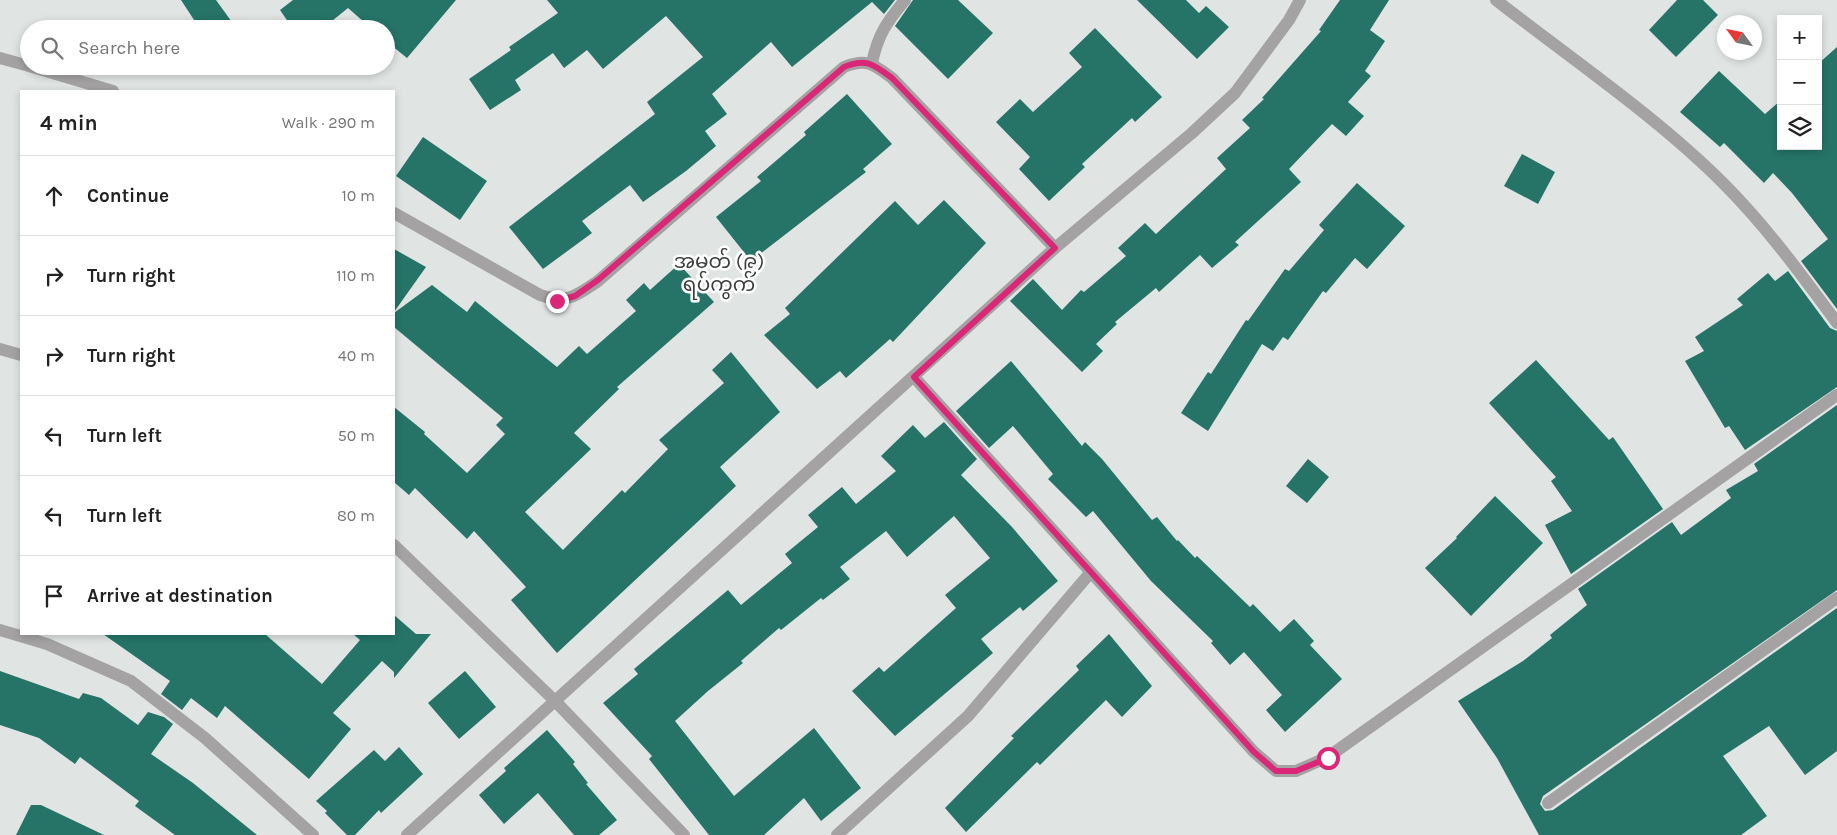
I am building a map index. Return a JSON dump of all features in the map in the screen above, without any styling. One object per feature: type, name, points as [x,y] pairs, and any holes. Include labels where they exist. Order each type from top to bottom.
[{"type":"street","points":[[872,63],[876,41],[885,25],[905,0]]},
{"type":"street","points":[[407,835],[1055,248],[1192,133],[1235,93],[1289,20],[1300,0]]},
{"type":"street","points":[[1496,0],[1673,138],[1722,183],[1783,248],[1837,323]]},
{"type":"street","points":[[0,58],[20,64]]},
{"type":"street","points":[[395,214],[540,295],[557,301],[575,296],[598,280],[844,67],[856,62],[872,63],[892,78],[1055,248]]},
{"type":"street","points":[[59,75],[110,90]]},
{"type":"street","points":[[0,349],[20,355]]},
{"type":"street","points":[[914,377],[1254,752],[1276,771],[1296,771],[1328,758],[1837,395]]},
{"type":"street","points":[[395,546],[556,702],[684,835]]},
{"type":"street","points":[[837,835],[968,716],[1092,572]]},
{"type":"street","points":[[1548,802],[1837,598]]},
{"type":"street","points":[[0,630],[47,644],[131,680],[205,738],[313,835]]},
{"type":"building","points":[[181,0],[216,0],[230,20],[194,20]]},
{"type":"building","points":[[293,0],[456,0],[407,58],[395,48],[395,20],[362,20],[348,8],[333,20],[287,20],[280,10]]},
{"type":"building","points":[[547,0],[895,0],[884,14],[872,2],[792,67],[771,42],[712,94],[727,114],[705,131],[716,146],[686,171],[643,202],[630,185],[582,221],[592,233],[543,269],[509,227],[655,114],[647,102],[703,57],[666,16],[603,69],[587,50],[564,68],[553,53],[515,80],[521,90],[490,110],[469,79],[511,50],[509,47],[558,13]]},
{"type":"building","points":[[913,0],[958,0],[993,33],[948,79],[895,26]]},
{"type":"building","points":[[1137,0],[1186,0],[1199,13],[1206,6],[1229,27],[1197,59]]},
{"type":"building","points":[[1340,0],[1389,0],[1370,30],[1385,41],[1365,71],[1371,76],[1348,102],[1364,116],[1346,136],[1332,124],[1289,169],[1301,182],[1235,242],[1239,245],[1212,268],[1200,255],[1159,292],[1156,288],[1115,322],[1117,324],[1096,344],[1103,351],[1082,372],[1010,301],[1033,279],[1062,310],[1081,290],[1084,292],[1126,256],[1118,248],[1145,223],[1156,234],[1226,169],[1217,158],[1250,128],[1242,120],[1264,99],[1262,98],[1321,31],[1319,30]]},
{"type":"building","points":[[1677,0],[1703,0],[1718,15],[1676,57],[1649,30]]},
{"type":"building","points":[[1095,28],[1162,97],[1135,122],[1132,118],[1082,164],[1085,167],[1049,201],[1019,169],[1030,157],[996,122],[1020,99],[1033,112],[1082,67],[1069,53]]},
{"type":"building","points":[[1837,47],[1837,309],[1801,261],[1828,239],[1792,193],[1773,173],[1764,183],[1724,143],[1720,147],[1680,112],[1719,71],[1765,114],[1777,104],[1777,150],[1822,150],[1822,60]]},
{"type":"building","points":[[847,94],[892,144],[863,169],[866,172],[751,261],[716,217],[761,181],[757,177],[806,135],[804,132]]},
{"type":"building","points":[[423,137],[487,181],[460,220],[396,176]]},
{"type":"building","points":[[1522,154],[1555,172],[1538,204],[1504,186]]},
{"type":"building","points":[[1357,183],[1405,226],[1367,269],[1355,258],[1326,293],[1323,291],[1288,340],[1283,337],[1273,351],[1262,344],[1208,431],[1181,413],[1208,372],[1211,374],[1246,320],[1248,321],[1285,269],[1289,271],[1324,230],[1319,225]]},
{"type":"building","points":[[944,200],[986,243],[893,342],[890,339],[846,378],[840,371],[817,389],[764,335],[790,314],[785,308],[895,201],[918,225]]},
{"type":"building","points":[[395,250],[426,267],[395,311]]},
{"type":"building","points":[[679,264],[714,302],[617,387],[619,389],[574,433],[591,449],[525,512],[563,550],[622,490],[625,493],[668,449],[659,440],[724,383],[712,370],[731,352],[780,412],[720,467],[736,486],[557,653],[511,600],[526,587],[474,531],[467,539],[415,488],[409,495],[395,483],[395,408],[425,432],[424,434],[467,473],[505,434],[496,425],[503,418],[395,328],[395,312],[432,285],[467,312],[475,301],[557,367],[579,346],[587,354],[636,311],[626,300],[644,283],[650,290]]},
{"type":"building","points":[[1788,271],[1830,328],[1837,331],[1837,387],[1745,450],[1729,426],[1725,428],[1685,361],[1704,351],[1695,337],[1743,305],[1737,299],[1768,273],[1775,281]]},
{"type":"building","points":[[1536,360],[1609,440],[1613,437],[1663,509],[1571,574],[1545,525],[1572,511],[1551,481],[1556,477],[1489,403]]},
{"type":"building","points":[[1011,361],[1082,446],[1085,442],[1102,459],[1152,520],[1157,517],[1177,541],[1195,558],[1197,556],[1250,607],[1253,604],[1280,632],[1294,619],[1314,641],[1310,645],[1342,679],[1285,732],[1266,710],[1282,695],[1244,652],[1230,665],[1211,643],[1213,641],[1151,581],[1093,511],[1086,517],[1048,479],[1053,474],[1013,426],[989,448],[956,411]]},
{"type":"building","points":[[1837,405],[1837,590],[1543,796],[1540,804],[1545,811],[1553,810],[1837,608],[1837,751],[1805,775],[1769,726],[1723,756],[1767,816],[1741,835],[1539,835],[1497,758],[1458,701],[1523,661],[1552,638],[1550,635],[1587,605],[1578,589],[1672,522],[1681,535],[1731,498],[1726,490],[1758,471],[1754,464]]},
{"type":"building","points":[[944,422],[977,459],[961,475],[1012,527],[1058,581],[1023,611],[1020,607],[981,639],[993,653],[895,736],[852,691],[879,667],[884,672],[956,608],[945,595],[990,558],[954,516],[907,557],[886,531],[840,567],[850,579],[823,600],[821,598],[781,630],[779,628],[741,661],[743,663],[675,721],[734,796],[814,728],[861,788],[821,821],[804,798],[764,835],[709,835],[649,759],[652,756],[603,703],[638,674],[634,669],[728,590],[741,605],[792,563],[785,554],[818,527],[808,515],[842,487],[856,504],[896,471],[881,456],[913,425],[925,438]]},
{"type":"building","points":[[1308,459],[1329,477],[1307,503],[1286,486]]},
{"type":"building","points":[[1495,496],[1543,543],[1471,616],[1425,568],[1457,538]]},
{"type":"building","points":[[395,616],[416,634],[431,634],[394,678],[394,672],[382,661],[333,713],[351,729],[309,779],[225,706],[217,718],[191,698],[182,710],[161,694],[170,681],[104,635],[266,635],[322,684],[360,640],[354,635],[395,635]]},
{"type":"building","points":[[1109,634],[1152,686],[1122,717],[1106,700],[1040,765],[1037,762],[966,832],[945,808],[1014,738],[1011,736],[1079,670],[1076,666]]},
{"type":"building","points":[[0,671],[79,699],[83,693],[101,698],[138,725],[148,712],[164,717],[173,724],[151,754],[193,783],[257,835],[175,835],[135,806],[139,801],[80,757],[75,764],[39,738],[0,725]]},
{"type":"building","points":[[465,671],[496,707],[459,739],[428,703]]},
{"type":"building","points":[[547,730],[575,762],[573,764],[588,783],[586,784],[617,820],[599,835],[574,835],[538,793],[504,824],[479,795],[506,771],[504,768]]},
{"type":"building","points":[[399,747],[423,774],[381,813],[379,810],[355,835],[347,835],[316,801],[374,750],[385,761]]},
{"type":"building","points":[[31,805],[41,805],[104,835],[16,835]]},
{"type":"district","name":"အမှတ် (၉) ရပ်ကွက်","points":[[719,272]]},
{"type":"route","points":[[557,301],[575,296],[598,280],[844,67],[856,62],[872,63],[892,78],[1055,248],[914,377],[1254,752],[1276,771],[1296,771],[1328,758]]}]
